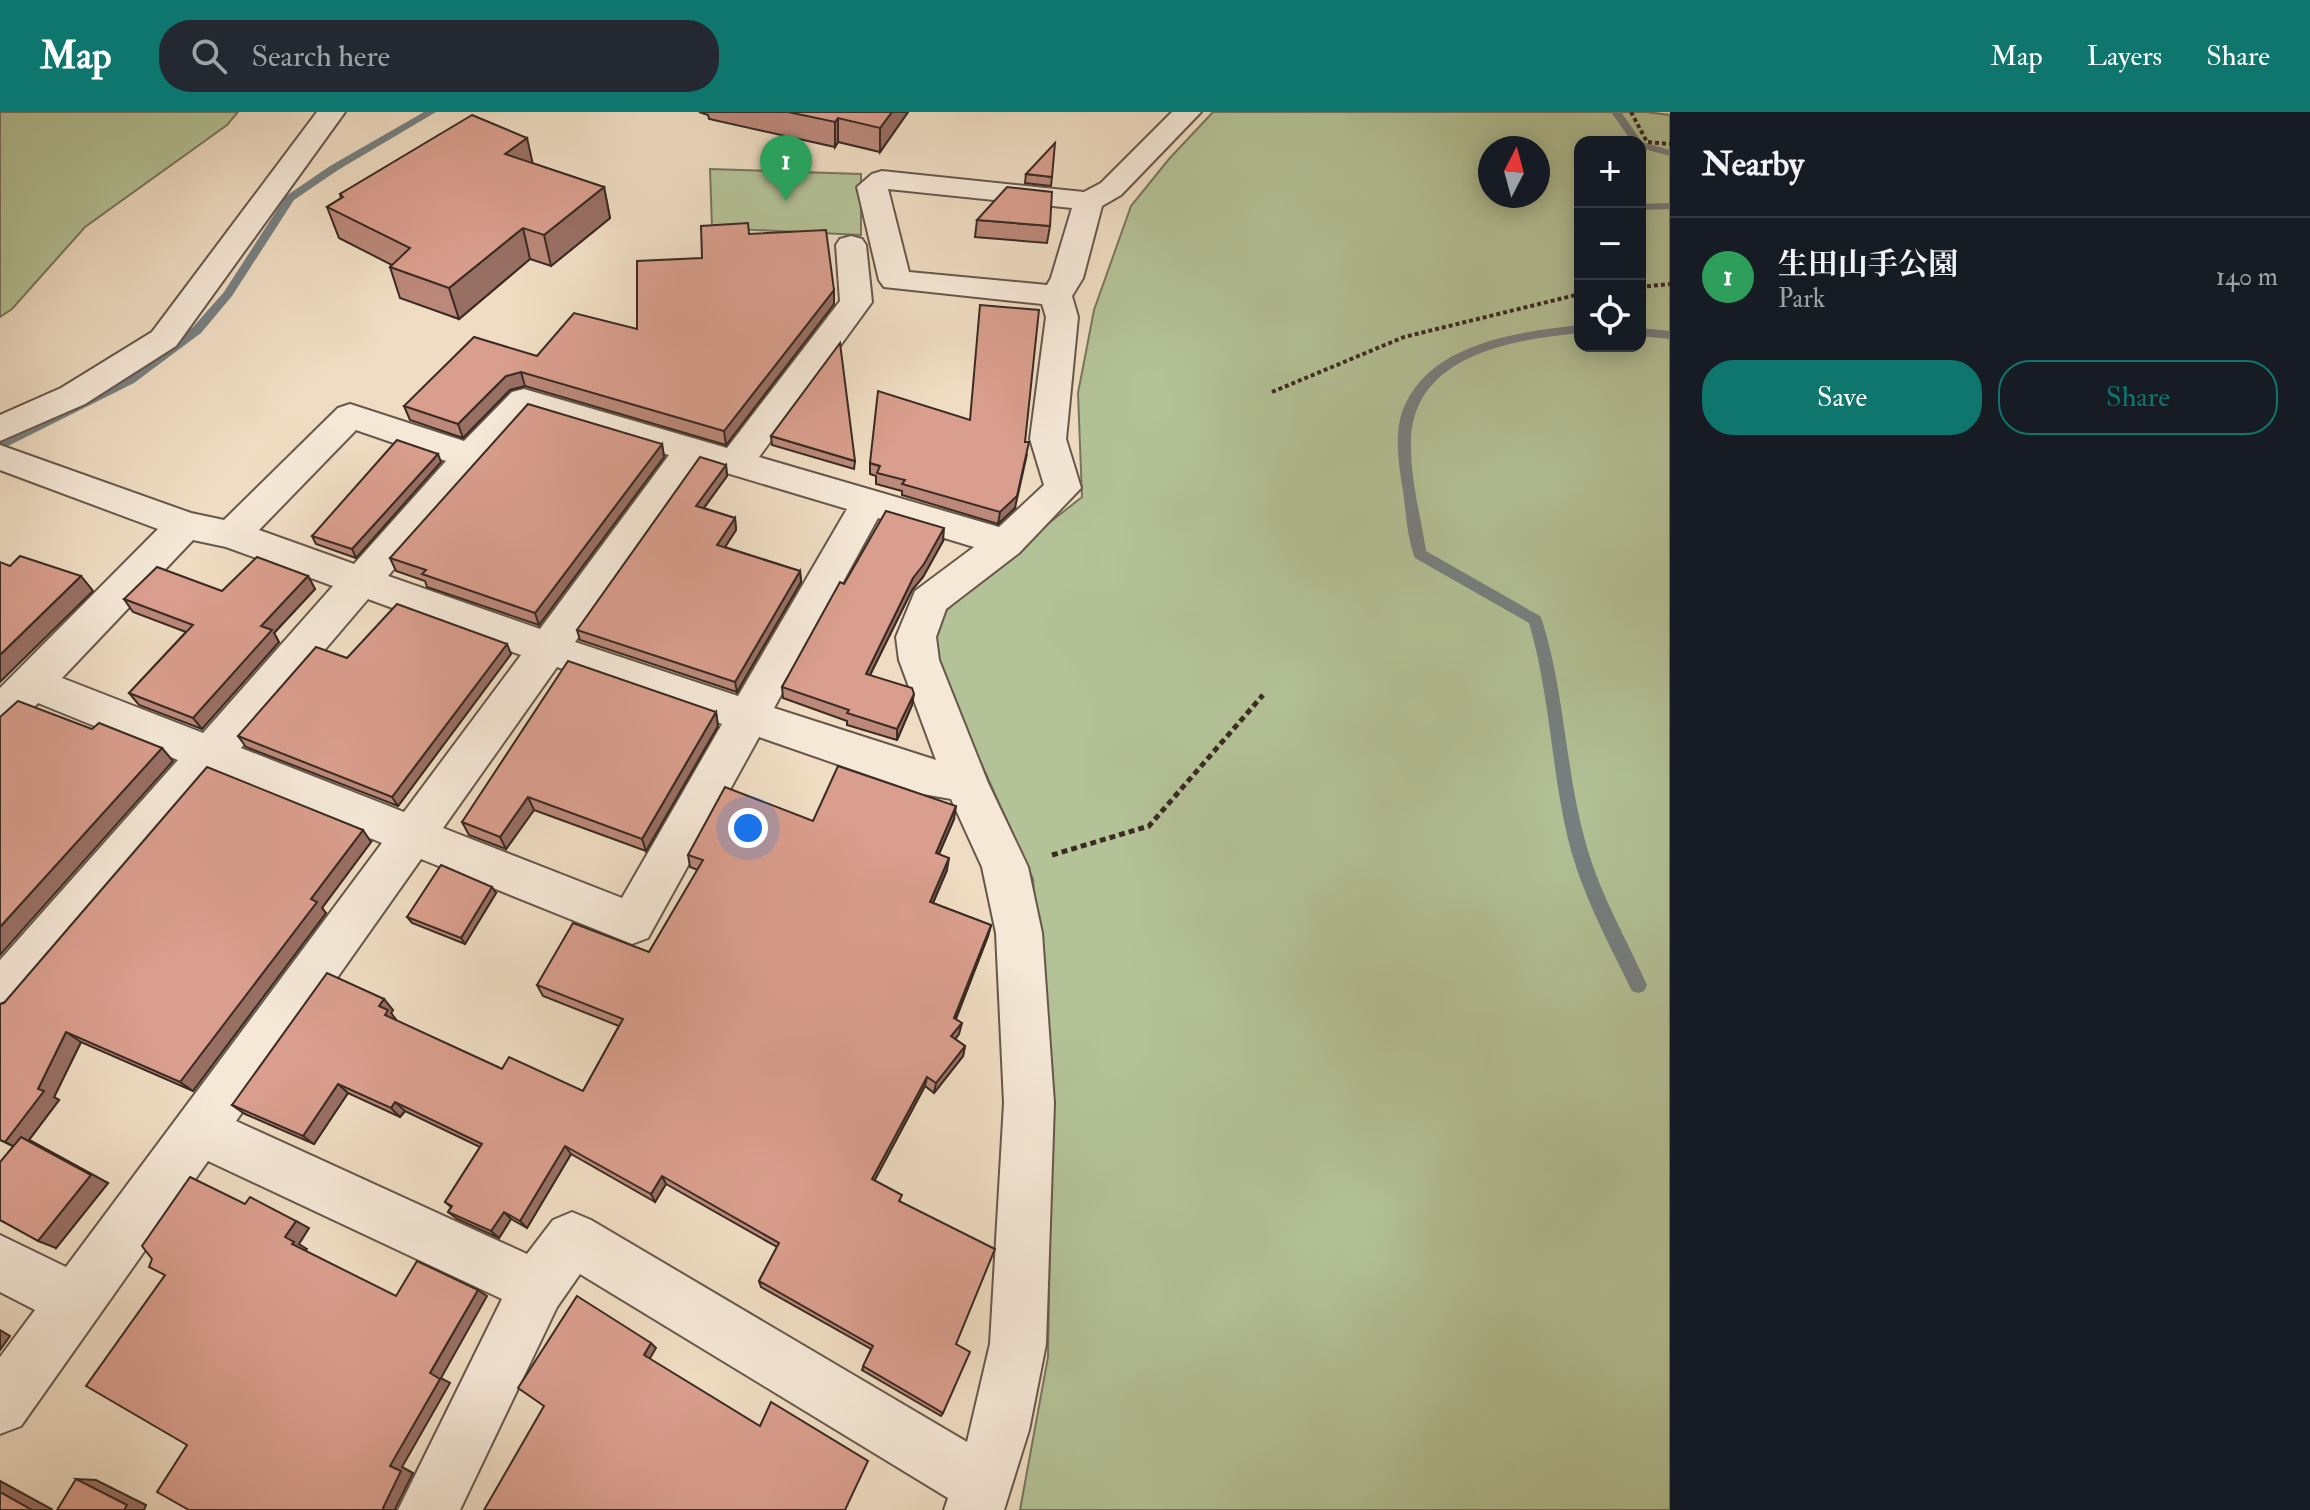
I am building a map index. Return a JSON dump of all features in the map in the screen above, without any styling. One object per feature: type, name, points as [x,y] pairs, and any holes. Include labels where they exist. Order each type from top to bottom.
[{"type":"street","points":[[0,429],[73,396],[164,339],[331,112]]},
{"type":"street","points":[[1056,296],[895,280],[872,187],[882,180],[1089,201],[1111,189],[1187,112]]},
{"type":"street","points":[[428,1510],[537,1287],[572,1239],[975,1503],[1000,1430],[1018,1344],[1029,1103],[1019,933],[1005,867],[966,783],[919,660],[916,637],[929,601],[1006,543],[1063,488],[1048,439],[1062,317],[1056,296],[1067,278],[1089,201]]},
{"type":"street","points":[[736,462],[856,302],[851,245]]},
{"type":"street","points":[[0,995],[470,456],[524,400],[1006,543]]},
{"type":"street","points":[[232,535],[350,416],[470,456]]},
{"type":"street","points":[[0,1405],[691,451]]},
{"type":"street","points":[[0,457],[185,525],[232,535],[550,649],[923,776],[966,783]]},
{"type":"street","points":[[32,683],[632,923],[869,502]]},
{"type":"street","points":[[0,715],[185,525]]},
{"type":"street","points":[[199,1130],[537,1287]]},
{"type":"street","points":[[0,1262],[74,1301]]},
{"type":"path","points":[[1632,113],[1647,142],[1670,144]]},
{"type":"path","points":[[1646,286],[1670,284]]},
{"type":"path","points":[[1272,392],[1404,337],[1574,295]]},
{"type":"path","points":[[1005,867],[1075,850],[1149,826],[1263,695]]},
{"type":"green space","points":[[0,112],[238,112],[227,125],[85,227],[12,309],[0,317]]},
{"type":"green space","points":[[1213,112],[1646,112],[1670,115],[1670,1510],[1020,1510],[1048,1357],[1052,1105],[1033,879],[934,658],[938,618],[1007,556],[1082,497],[1078,393],[1094,310],[1131,206]]},
{"type":"green space","points":[[710,169],[861,174],[861,235],[712,228]]},
{"type":"building","points":[[788,112],[892,112],[880,128],[838,118],[835,122]]},
{"type":"building","points":[[472,115],[527,138],[505,154],[604,187],[544,235],[523,228],[449,288],[390,267],[410,248],[327,207],[343,197],[340,194]]},
{"type":"building","points":[[1055,143],[1052,177],[1026,174]]},
{"type":"building","points":[[1007,187],[1052,192],[1050,226],[977,220]]},
{"type":"building","points":[[748,223],[749,234],[826,230],[834,290],[724,431],[521,372],[506,376],[458,424],[404,406],[474,337],[537,356],[574,313],[637,329],[637,261],[702,258],[701,226]]},
{"type":"building","points":[[980,305],[1039,310],[1025,442],[1029,442],[1017,496],[1000,512],[902,484],[905,480],[877,473],[880,466],[870,463],[878,391],[970,420]]},
{"type":"building","points":[[840,343],[855,461],[771,436]]},
{"type":"building","points":[[528,404],[662,444],[535,613],[422,574],[426,570],[390,558]]},
{"type":"building","points":[[397,440],[438,454],[352,549],[312,536]]},
{"type":"building","points":[[700,457],[726,465],[696,506],[735,518],[717,545],[800,571],[735,682],[577,630]]},
{"type":"building","points":[[886,511],[944,528],[913,578],[866,674],[912,688],[914,694],[897,729],[782,687],[840,582],[844,584]]},
{"type":"building","points":[[20,556],[81,576],[0,655],[0,562],[10,566]]},
{"type":"building","points":[[257,557],[308,576],[261,626],[272,630],[193,718],[129,693],[193,625],[124,599],[157,567],[222,591]]},
{"type":"building","points":[[397,604],[507,644],[392,797],[238,736],[316,647],[347,658]]},
{"type":"building","points":[[568,661],[716,712],[642,839],[528,797],[500,837],[462,822]]},
{"type":"building","points":[[18,701],[92,729],[99,723],[162,748],[0,927],[0,717]]},
{"type":"building","points":[[838,766],[956,806],[936,853],[949,858],[930,902],[991,925],[954,1018],[962,1023],[951,1036],[965,1046],[936,1083],[927,1077],[872,1179],[902,1195],[899,1201],[995,1249],[956,1344],[970,1352],[943,1413],[863,1366],[873,1346],[759,1281],[779,1243],[662,1176],[651,1194],[565,1146],[520,1221],[504,1212],[491,1231],[448,1212],[452,1206],[445,1202],[482,1144],[395,1102],[391,1108],[338,1084],[303,1136],[232,1105],[327,973],[384,999],[379,1006],[388,1010],[385,1015],[502,1069],[509,1057],[583,1091],[623,1019],[537,985],[573,923],[649,952],[703,860],[688,855],[725,787],[813,821]]},
{"type":"building","points":[[207,767],[363,830],[311,899],[317,902],[180,1082],[66,1032],[38,1089],[44,1091],[5,1142],[0,1140],[0,1004]]},
{"type":"building","points":[[441,865],[492,887],[461,938],[407,917]]},
{"type":"building","points":[[21,1137],[91,1175],[38,1241],[0,1220],[0,1162]]},
{"type":"building","points":[[190,1177],[245,1204],[250,1197],[296,1221],[285,1237],[294,1242],[292,1244],[396,1296],[417,1261],[478,1290],[430,1373],[440,1379],[390,1466],[401,1471],[384,1510],[189,1510],[157,1492],[187,1445],[86,1386],[165,1275],[149,1267],[152,1259],[142,1246]]},
{"type":"building","points":[[577,1296],[651,1343],[644,1355],[760,1426],[771,1402],[868,1461],[845,1510],[484,1510],[544,1406],[518,1388]]},
{"type":"building","points":[[76,1479],[127,1505],[124,1510],[57,1510]]},
{"type":"building","points":[[0,1492],[32,1510],[0,1510]]},
{"type":"waterway","points":[[0,446],[130,380],[197,330],[228,294],[290,198],[334,168],[431,112]]},
{"type":"waterway","points":[[1616,112],[1633,136]]},
{"type":"waterway","points":[[1646,147],[1670,153]]},
{"type":"waterway","points":[[1646,207],[1670,206]]},
{"type":"waterway","points":[[1574,330],[1493,344],[1441,369],[1421,388],[1408,413],[1405,458],[1420,554],[1535,620],[1548,669],[1577,842],[1599,905],[1638,985]]},
{"type":"waterway","points":[[1646,333],[1670,335]]},
{"type":"place","name":"生田山手公園","points":[[786,201]]}]
